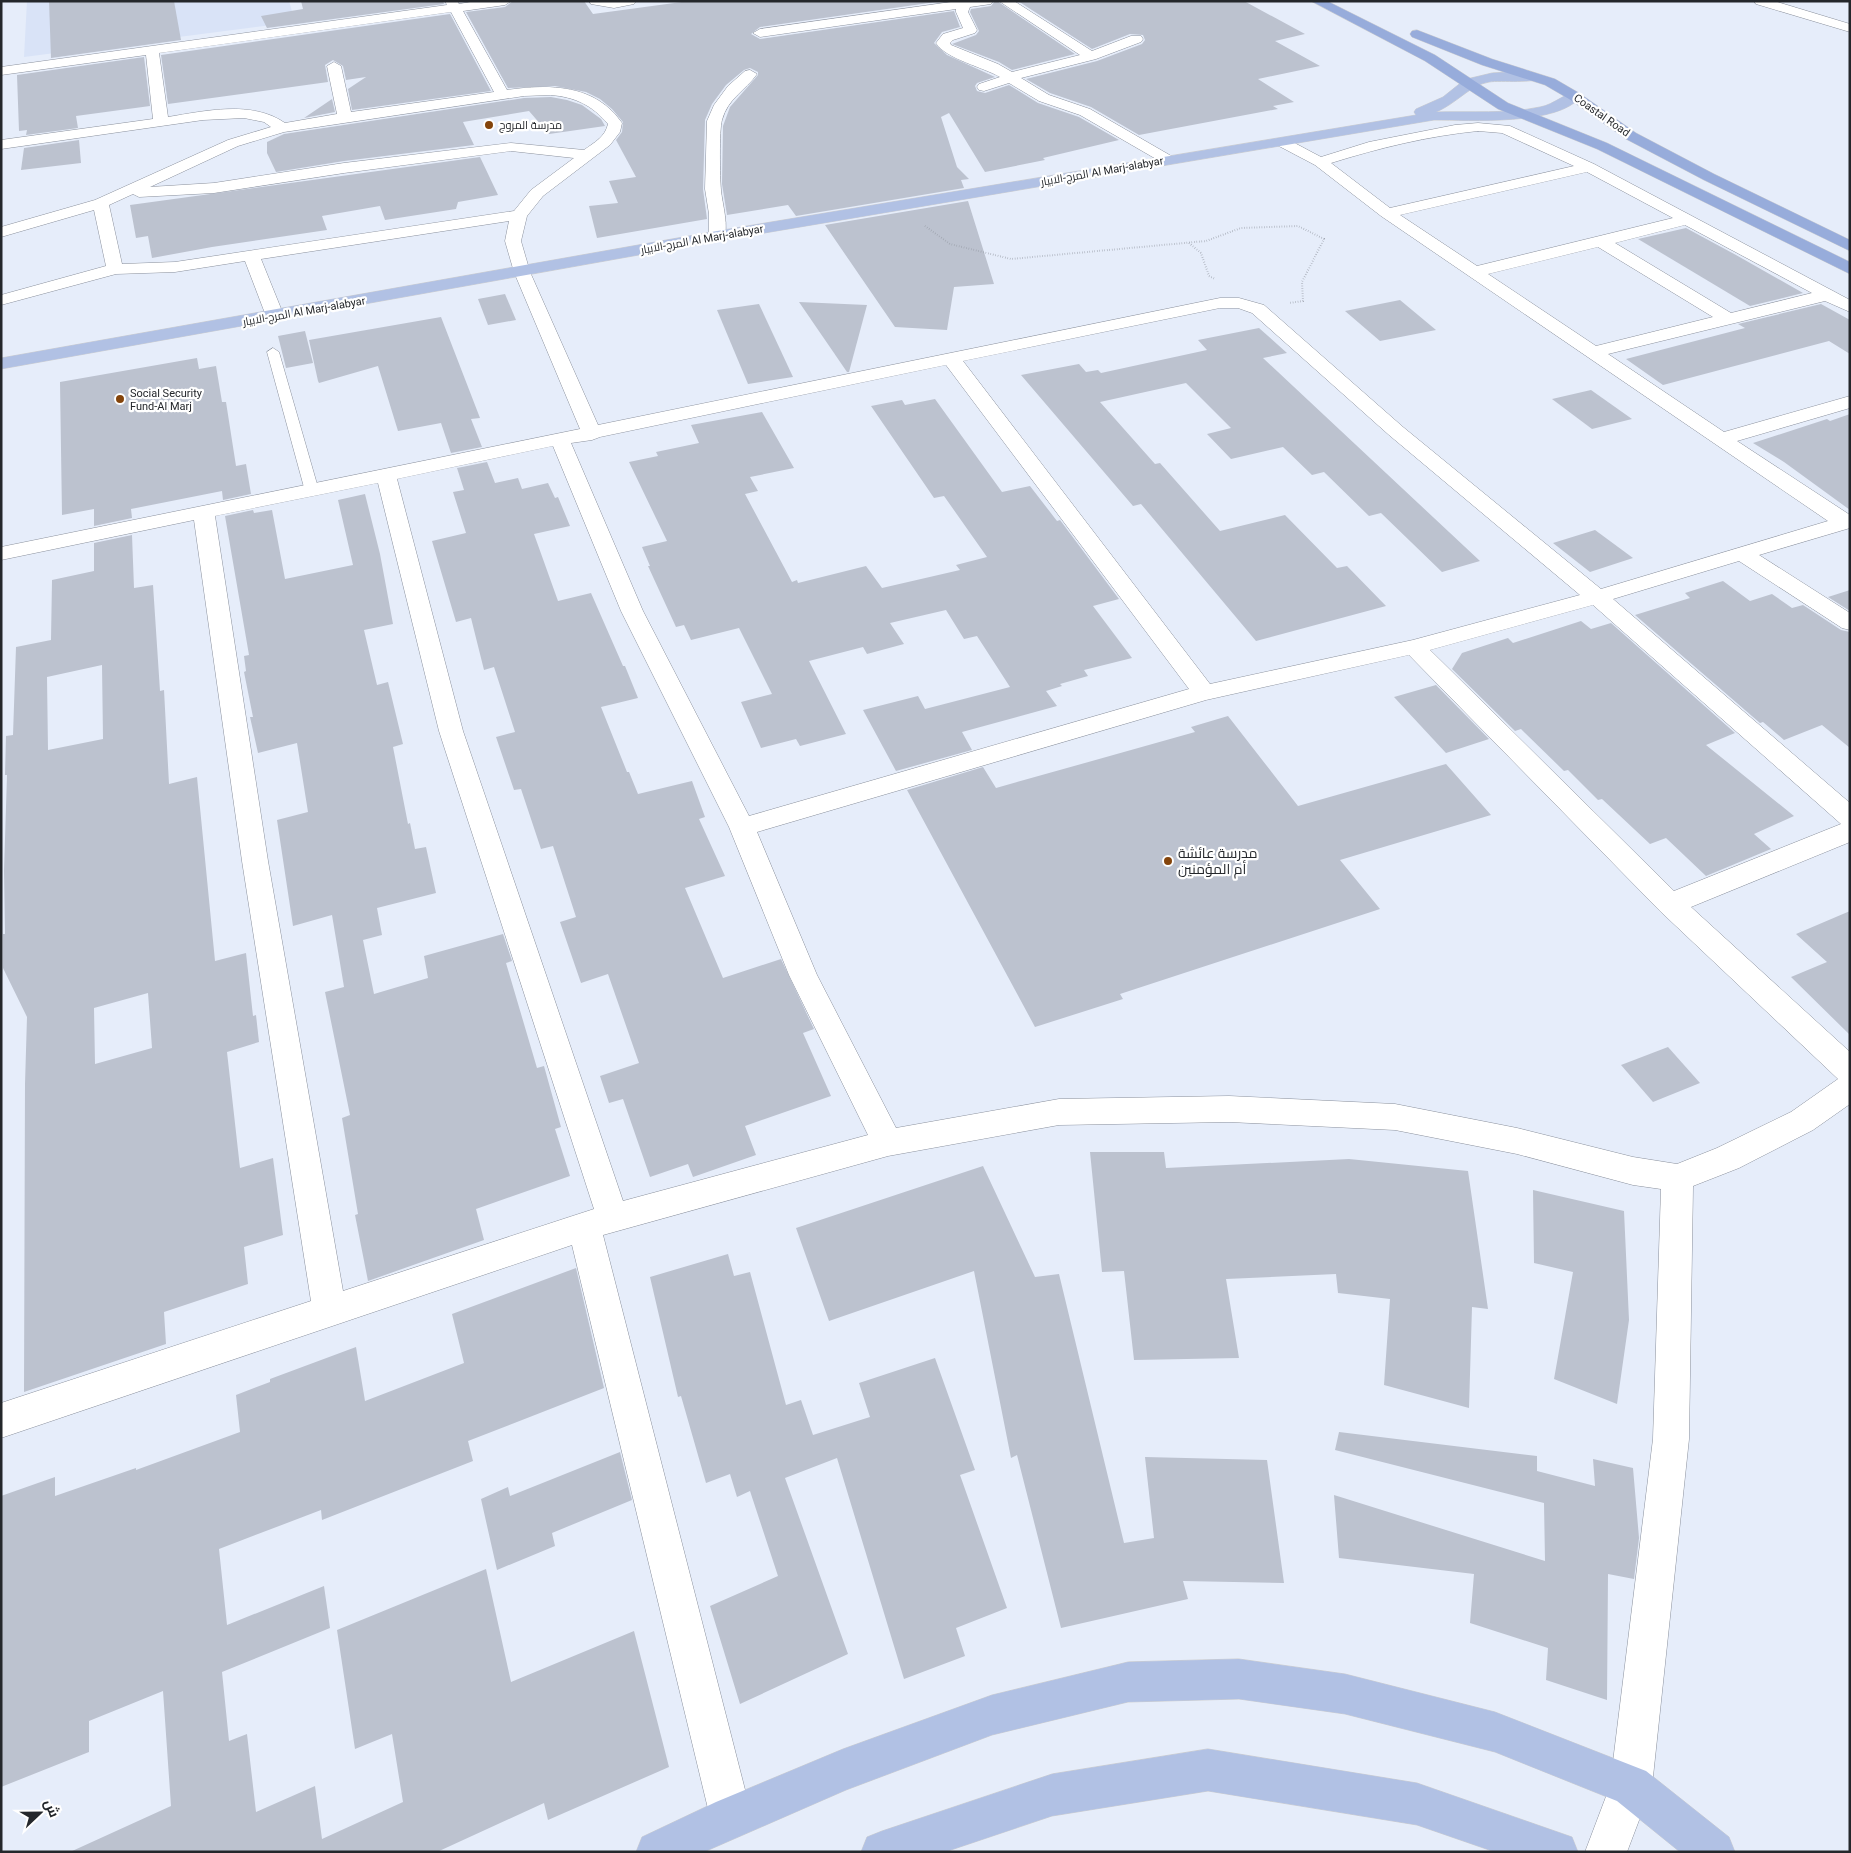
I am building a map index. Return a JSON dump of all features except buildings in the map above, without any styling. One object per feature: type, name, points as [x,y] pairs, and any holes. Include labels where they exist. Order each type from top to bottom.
[{"type":"highway","points":[[1317,1],[1416,50],[1467,85],[1503,106],[1602,146],[1850,269]]},
{"type":"highway","points":[[1347,1],[1382,18]]},
{"type":"highway","name":"Coastal Road","points":[[1408,30],[1442,46],[1550,82],[1574,96],[1631,136],[1708,177],[1850,246]]},
{"type":"main road","name":"المرج-الابيار Al Marj-alabyar","points":[[1405,121],[1420,112],[1438,106],[1456,95],[1467,85],[1497,78],[1535,77]]},
{"type":"main road","name":"المرج-الابيار Al Marj-alabyar","points":[[1,364],[717,236],[1434,116],[1521,114],[1553,109],[1569,101],[1574,96]]},
{"type":"main road","points":[[657,1852],[731,1817],[843,1770],[992,1715],[1128,1682],[1239,1679],[1345,1694],[1495,1732],[1631,1786],[1714,1852]]},
{"type":"main road","points":[[882,1852],[1052,1795],[1208,1770],[1417,1804],[1556,1852]]},
{"type":"street","points":[[1,71],[453,4],[505,1]]},
{"type":"street","points":[[595,1],[614,4],[630,1]]},
{"type":"street","points":[[760,32],[987,1]]},
{"type":"street","points":[[1004,1],[1092,56]]},
{"type":"street","points":[[1760,1],[1850,28]]},
{"type":"street","points":[[453,4],[503,95]]},
{"type":"street","points":[[964,5],[962,12],[970,30],[948,37],[943,43],[946,48],[994,67],[1044,98],[1084,112],[1168,160]]},
{"type":"street","points":[[984,87],[999,83],[1010,77],[1092,56],[1136,39]]},
{"type":"street","points":[[152,49],[161,121]]},
{"type":"street","points":[[334,66],[345,118]]},
{"type":"street","points":[[717,236],[717,214],[713,189],[714,121],[721,105],[733,89],[750,74]]},
{"type":"street","points":[[1,232],[101,203],[233,143],[282,128],[503,95],[557,90],[592,101],[606,112],[615,123],[613,132],[605,142],[537,193],[519,215],[513,241],[522,272],[592,434]]},
{"type":"street","points":[[1,145],[203,116],[244,114],[268,118],[282,128]]},
{"type":"street","points":[[1320,162],[1369,146],[1455,128],[1505,129],[1588,166],[1850,308]]},
{"type":"street","points":[[1282,142],[1320,162],[1387,213],[1847,522]]},
{"type":"street","points":[[124,193],[214,188],[344,168],[511,147],[587,156]]},
{"type":"street","points":[[1387,213],[1588,166]]},
{"type":"street","points":[[101,203],[115,269]]},
{"type":"street","points":[[1,300],[115,269],[175,267],[519,215]]},
{"type":"street","points":[[1475,272],[1686,220]]},
{"type":"street","points":[[1600,240],[1728,319]]},
{"type":"street","points":[[251,255],[275,316]]},
{"type":"street","points":[[1593,352],[1827,295]]},
{"type":"street","points":[[1,554],[952,360],[1220,303],[1239,303],[1258,309],[1396,431],[1597,597],[1850,818]]},
{"type":"street","points":[[952,360],[1204,693]]},
{"type":"street","points":[[1721,439],[1850,402]]},
{"type":"street","points":[[560,440],[632,611],[742,826],[803,975],[888,1143]]},
{"type":"street","points":[[386,475],[450,731],[599,1222],[731,1817]]},
{"type":"street","points":[[204,514],[257,871],[330,1312]]},
{"type":"street","points":[[742,826],[1036,743],[1204,693],[1414,647],[1597,597],[1847,522]]},
{"type":"street","points":[[1742,554],[1850,623]]},
{"type":"street","points":[[1414,647],[1670,904],[1850,1071]]},
{"type":"street","points":[[1670,904],[1850,831]]},
{"type":"street","points":[[1,1421],[599,1222],[888,1143],[1059,1112],[1239,1110],[1395,1117],[1517,1141],[1633,1170],[1677,1178],[1728,1158],[1802,1121],[1850,1087]]},
{"type":"street","points":[[1606,1852],[1631,1786],[1671,1439],[1677,1178]]},
{"type":"lane","points":[[273,352],[312,491]]},
{"type":"path","points":[[899,205],[906,213],[950,244],[1011,259],[1206,241],[1241,228],[1298,226],[1324,239],[1302,282],[1303,301],[1258,309]]},
{"type":"shaded area","points":[[27,1],[289,1],[295,22],[24,57]]},
{"type":"place","name":"مدرسة المروج","points":[[489,125]]},
{"type":"place","name":"Social Security Fund-Al Marj","points":[[120,399]]},
{"type":"place","name":"مدرسة عائشة أم المؤمنين","points":[[1168,861]]}]
